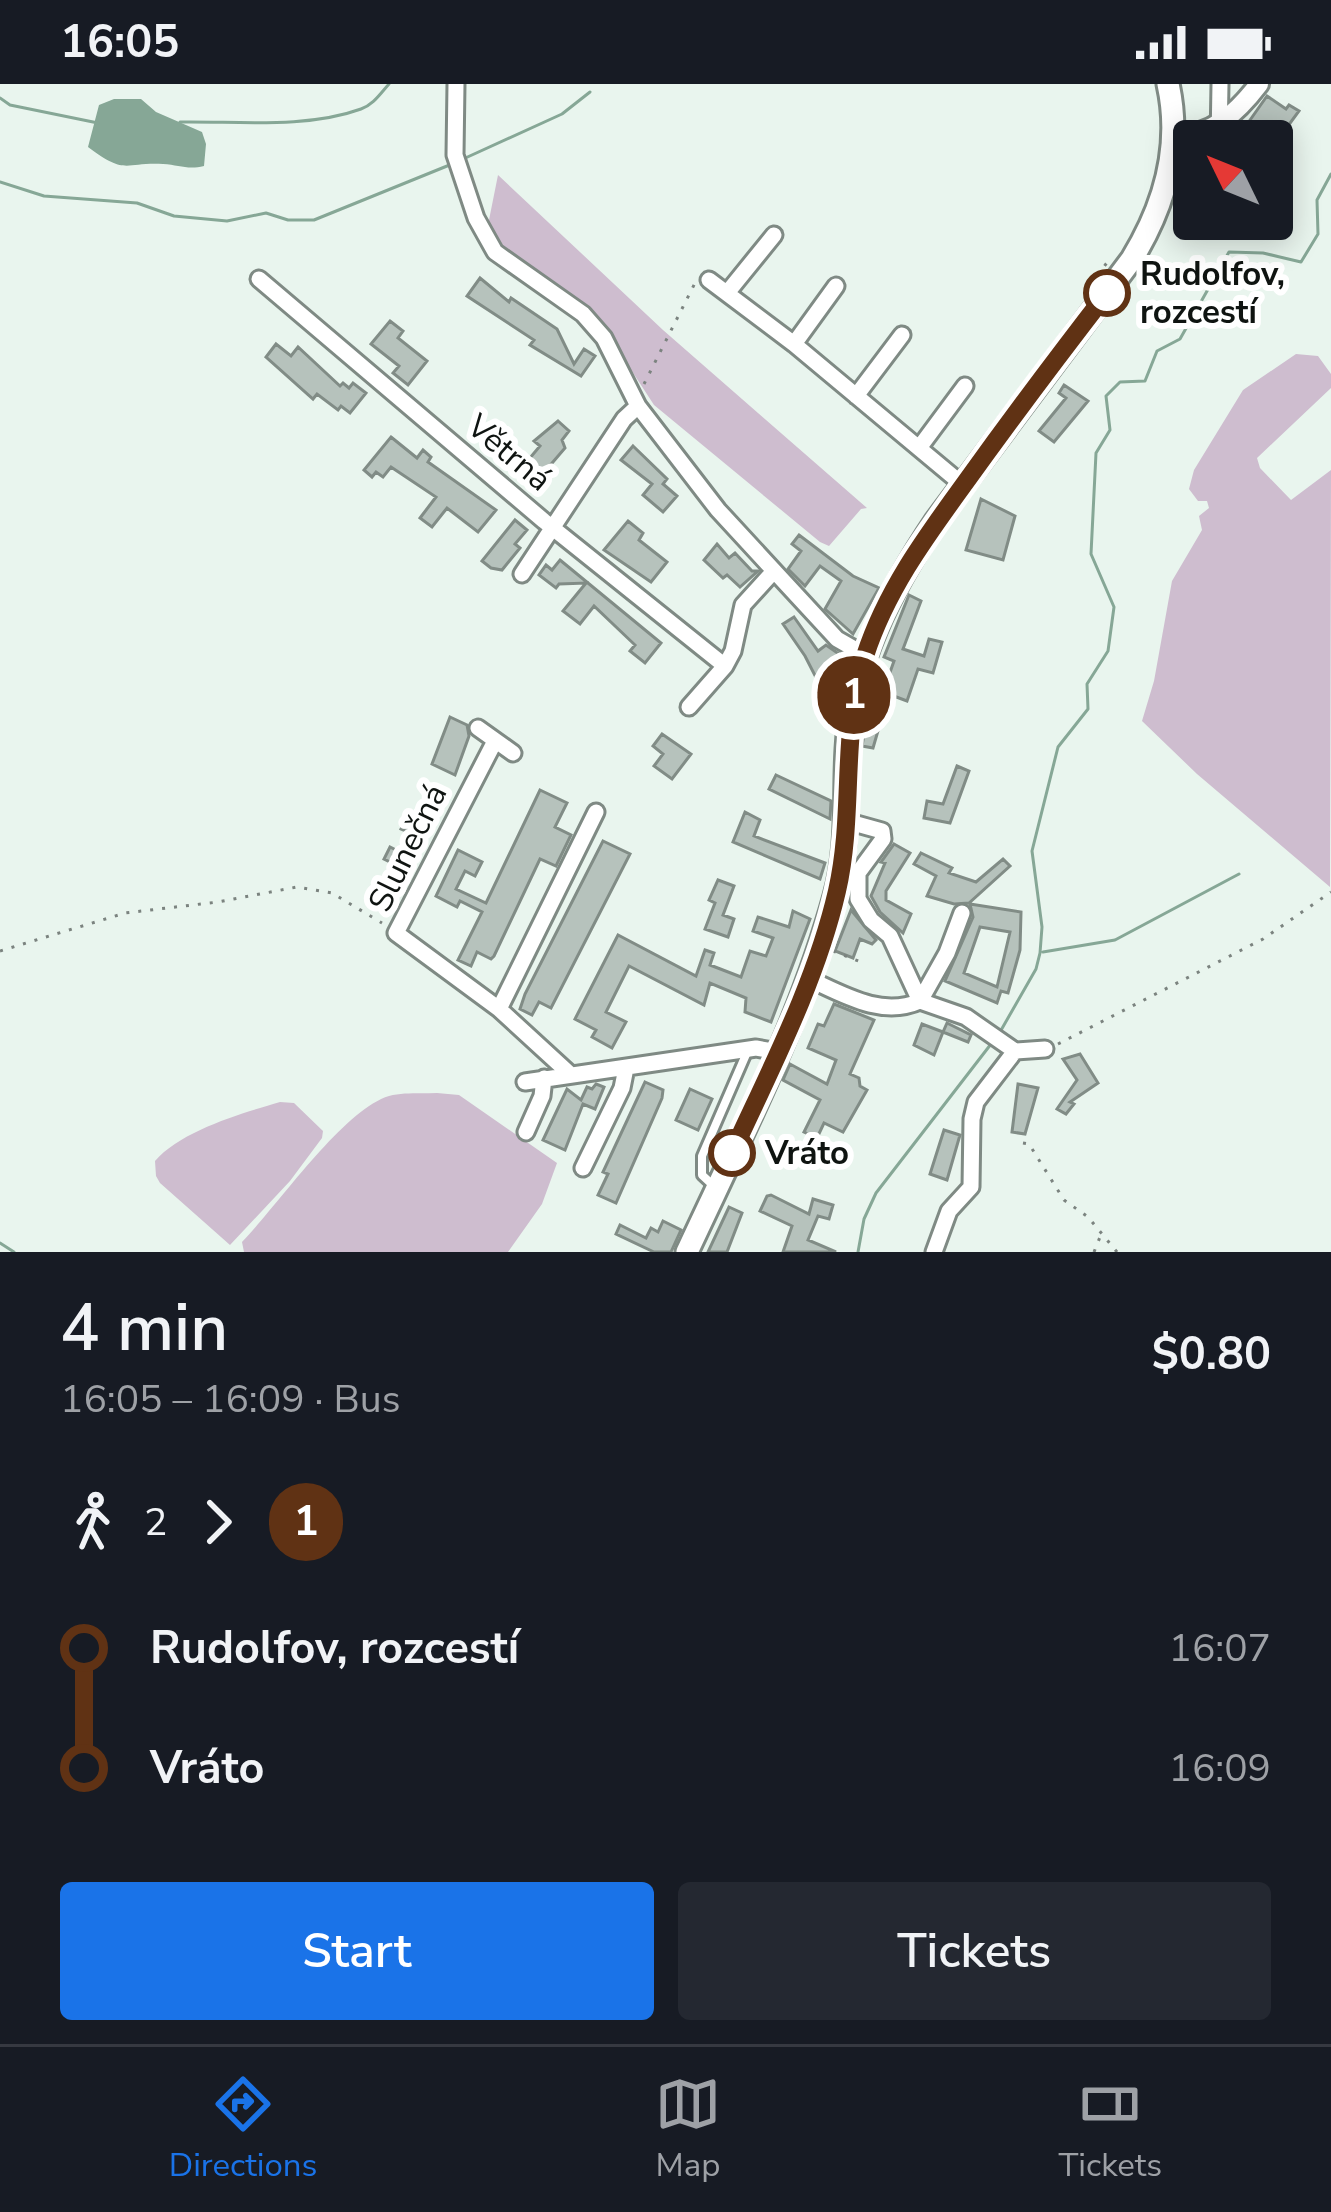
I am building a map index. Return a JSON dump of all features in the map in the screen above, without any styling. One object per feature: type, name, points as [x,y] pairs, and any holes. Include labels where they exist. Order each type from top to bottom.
[{"type":"main road","points":[[1168,84],[1173,128]]},
{"type":"main road","points":[[687,1252],[809,979],[837,890],[846,821],[849,727],[865,656],[906,565],[1142,244],[1163,197],[1173,142]]},
{"type":"street","points":[[456,84],[455,155],[476,218],[495,252],[583,314],[604,338],[637,404],[718,509],[836,640],[865,656]]},
{"type":"street","points":[[1220,84],[1221,120]]},
{"type":"street","points":[[1230,120],[1259,84]]},
{"type":"street","points":[[727,293],[774,235]]},
{"type":"street","name":"Větrná","points":[[259,279],[552,527],[725,665]]},
{"type":"street","points":[[709,280],[963,485]]},
{"type":"street","points":[[794,344],[836,286]]},
{"type":"street","points":[[856,396],[902,335]]},
{"type":"street","points":[[919,448],[964,386]]},
{"type":"street","points":[[521,574],[637,404]]},
{"type":"street","points":[[689,707],[725,665],[733,651],[738,618],[757,586],[773,572]]},
{"type":"street","points":[[478,728],[513,753]]},
{"type":"street","name":"Slunečná","points":[[495,741],[396,933],[499,1009],[571,1075]]},
{"type":"street","points":[[499,1009],[596,812]]},
{"type":"street","points":[[846,821],[882,831],[883,839],[858,873],[858,899],[890,936],[920,1000],[966,1018],[1001,1043],[1045,1049]]},
{"type":"street","points":[[809,979],[884,1008],[905,1007],[920,1000],[947,953],[962,913]]},
{"type":"street","points":[[934,1252],[949,1211],[971,1186],[972,1119],[1001,1043]]},
{"type":"street","points":[[525,1082],[748,1049],[765,1047],[778,1052]]},
{"type":"street","points":[[583,1168],[622,1088],[626,1068]]},
{"type":"street","points":[[526,1132],[544,1082]]},
{"type":"lane","points":[[717,1188],[702,1175],[702,1156],[748,1049]]},
{"type":"path","points":[[637,404],[694,280],[709,280]]},
{"type":"path","points":[[0,951],[125,913],[297,886],[332,893],[396,933]]},
{"type":"path","points":[[1045,1049],[1263,939],[1331,892]]},
{"type":"path","points":[[820,946],[861,962]]},
{"type":"path","points":[[1023,1143],[1029,1144],[1064,1200],[1102,1232],[1117,1252]]},
{"type":"path","points":[[1094,1252],[1102,1232]]},
{"type":"shaded area","points":[[114,99],[141,99],[156,112],[202,132],[204,166],[118,165],[88,147],[99,105]]},
{"type":"shaded area","points":[[498,175],[663,330],[867,508],[829,546],[654,405],[598,319],[504,249],[488,225]]},
{"type":"shaded area","points":[[1296,354],[1318,356],[1331,374],[1331,388],[1257,458],[1260,468],[1291,500],[1331,470],[1330,887],[1142,721],[1172,581],[1202,530],[1199,516],[1209,508],[1207,501],[1198,501],[1189,489],[1194,470],[1243,390]]},
{"type":"shaded area","points":[[459,1095],[557,1163],[542,1204],[508,1252],[244,1252],[242,1242],[352,1119],[389,1096]]},
{"type":"shaded area","points":[[280,1102],[294,1103],[323,1131],[322,1138],[290,1181],[230,1245],[160,1183],[155,1161],[197,1132]]},
{"type":"building","points":[[1267,96],[1286,109],[1289,105],[1299,111],[1292,120],[1250,120]]},
{"type":"building","points":[[480,278],[509,302],[511,298],[557,329],[574,364],[584,349],[595,356],[581,376],[530,345],[534,340],[467,296]]},
{"type":"building","points":[[390,321],[403,331],[398,338],[427,361],[408,385],[393,373],[399,366],[371,344]]},
{"type":"building","points":[[276,344],[291,356],[298,347],[340,386],[349,388],[353,383],[366,393],[350,413],[317,394],[313,399],[266,357]]},
{"type":"building","points":[[1064,385],[1088,401],[1054,442],[1039,431],[1066,398],[1059,393]]},
{"type":"building","points":[[558,421],[569,431],[562,440],[565,448],[547,469],[551,473],[536,486],[519,471],[540,446],[534,441]]},
{"type":"building","points":[[391,437],[417,458],[423,450],[431,457],[428,462],[496,510],[478,532],[447,508],[432,527],[420,518],[436,497],[391,467],[383,477],[376,472],[372,477],[364,470]]},
{"type":"building","points":[[633,446],[667,479],[663,484],[677,496],[663,512],[643,495],[652,484],[621,460]]},
{"type":"building","points":[[981,499],[1015,516],[1003,560],[966,550]]},
{"type":"building","points":[[515,520],[527,530],[515,544],[520,548],[502,570],[491,568],[482,561]]},
{"type":"building","points":[[628,521],[643,533],[639,540],[667,562],[651,582],[604,550]]},
{"type":"building","points":[[799,535],[853,576],[879,588],[853,634],[825,609],[841,581],[820,566],[805,586],[788,569],[801,551],[792,544]]},
{"type":"building","points":[[717,544],[729,558],[735,553],[752,571],[758,571],[740,587],[727,575],[723,578],[704,560]]},
{"type":"building","points":[[560,560],[661,643],[645,663],[630,651],[635,645],[594,606],[580,624],[563,611],[586,583],[556,588],[539,575],[546,565],[552,570]]},
{"type":"building","points":[[909,595],[921,601],[903,649],[924,656],[929,639],[942,642],[933,673],[918,669],[907,701],[883,692],[894,661],[884,657]]},
{"type":"building","points":[[794,617],[818,651],[826,645],[839,654],[846,666],[836,671],[838,689],[825,695],[783,624]]},
{"type":"building","points":[[871,695],[887,700],[873,748],[862,746]]},
{"type":"building","points":[[450,717],[467,725],[469,736],[455,775],[432,764]]},
{"type":"building","points":[[662,734],[691,754],[672,779],[654,766],[663,754],[653,746]]},
{"type":"building","points":[[957,766],[969,771],[950,823],[924,818],[927,801],[943,804]]},
{"type":"building","points":[[776,775],[831,801],[830,819],[769,789]]},
{"type":"building","points":[[540,790],[567,803],[555,827],[571,835],[556,866],[540,859],[494,956],[491,959],[477,952],[471,966],[458,960],[482,912],[436,896],[458,850],[482,862],[475,876],[465,871],[456,889],[486,903]]},
{"type":"building","points":[[745,812],[760,820],[754,836],[825,863],[820,879],[733,842]]},
{"type":"building","points":[[408,815],[431,826],[406,867],[412,869],[407,881],[396,876],[400,867],[384,859],[390,847],[400,852],[410,833],[401,829]]},
{"type":"building","points":[[603,841],[630,854],[551,1008],[539,1002],[532,1015],[520,1009],[525,994]]},
{"type":"building","points":[[894,844],[910,853],[886,891],[886,900],[911,914],[903,933],[880,912],[871,896],[885,863],[881,862]]},
{"type":"building","points":[[921,853],[952,868],[949,873],[976,882],[1003,859],[1010,866],[969,903],[954,904],[927,896],[936,876],[914,864]]},
{"type":"building","points":[[718,880],[734,886],[723,915],[734,919],[728,937],[705,929]]},
{"type":"building","points":[[970,904],[1021,912],[1020,950],[1008,993],[1001,991],[997,1003],[945,981],[973,917]],"holes":[[[980,927],[1010,932],[997,987],[964,973]]]},
{"type":"building","points":[[851,910],[876,940],[872,944],[860,939],[853,958],[835,951]]},
{"type":"building","points":[[793,911],[810,919],[771,1022],[745,1012],[746,998],[710,983],[704,1005],[629,966],[606,1012],[626,1022],[612,1048],[592,1037],[596,1030],[575,1019],[618,935],[696,976],[705,950],[714,953],[710,965],[741,977],[750,951],[766,956],[773,938],[753,931],[758,917],[789,927]]},
{"type":"building","points":[[834,1004],[874,1020],[850,1074],[867,1090],[843,1132],[824,1123],[817,1138],[804,1132],[820,1100],[783,1080],[790,1064],[827,1084],[836,1060],[808,1048],[818,1024],[824,1026]]},
{"type":"building","points":[[947,1023],[971,1035],[968,1042],[943,1032]]},
{"type":"building","points":[[922,1024],[943,1032],[934,1055],[914,1045]]},
{"type":"building","points":[[1080,1054],[1098,1083],[1070,1102],[1074,1104],[1066,1114],[1057,1109],[1077,1080],[1063,1059]]},
{"type":"building","points":[[645,1082],[663,1090],[662,1098],[616,1203],[598,1195],[608,1174],[603,1172]]},
{"type":"building","points":[[1018,1084],[1038,1088],[1025,1134],[1012,1132]]},
{"type":"building","points":[[587,1087],[604,1087],[595,1109],[583,1104],[565,1150],[543,1140],[567,1089],[581,1100]]},
{"type":"building","points":[[690,1089],[712,1099],[698,1130],[676,1120]]},
{"type":"building","points":[[944,1130],[960,1135],[947,1180],[930,1174]]},
{"type":"building","points":[[771,1195],[809,1214],[813,1199],[833,1205],[829,1219],[818,1216],[808,1240],[836,1252],[783,1252],[792,1226],[760,1211]]},
{"type":"building","points":[[729,1207],[742,1213],[727,1252],[708,1252]]},
{"type":"building","points":[[663,1221],[681,1230],[671,1252],[654,1252],[616,1234],[620,1225],[646,1238],[651,1228],[658,1232]]},
{"type":"waterway","points":[[180,122],[318,119],[365,107],[389,84]]},
{"type":"waterway","points":[[461,160],[562,114],[590,92]]},
{"type":"waterway","points":[[0,98],[10,105],[98,123]]},
{"type":"waterway","points":[[0,182],[44,196],[137,203],[174,216],[227,221],[266,213],[288,220],[314,220],[452,164]]},
{"type":"waterway","points":[[1000,1032],[1036,969],[1040,953],[1042,927],[1032,851],[1058,747],[1088,709],[1087,684],[1108,651],[1114,607],[1091,554],[1096,453],[1110,430],[1106,396],[1120,382],[1145,381],[1157,351],[1180,339],[1229,252],[1263,253],[1301,262],[1318,234],[1317,200],[1331,174]]},
{"type":"waterway","points":[[1043,952],[1115,940],[1239,874]]},
{"type":"waterway","points":[[858,1252],[864,1219],[876,1193],[991,1044]]},
{"type":"waterway","points":[[0,1243],[14,1252]]},
{"type":"bus line","name":"1","points":[[732,1153],[809,979],[837,890],[846,821],[849,727],[876,626],[906,565],[936,521],[1107,293]]},
{"type":"place","name":"Rudolfov, rozcestí","points":[[1107,293]]},
{"type":"place","name":"Vráto","points":[[732,1153]]}]
